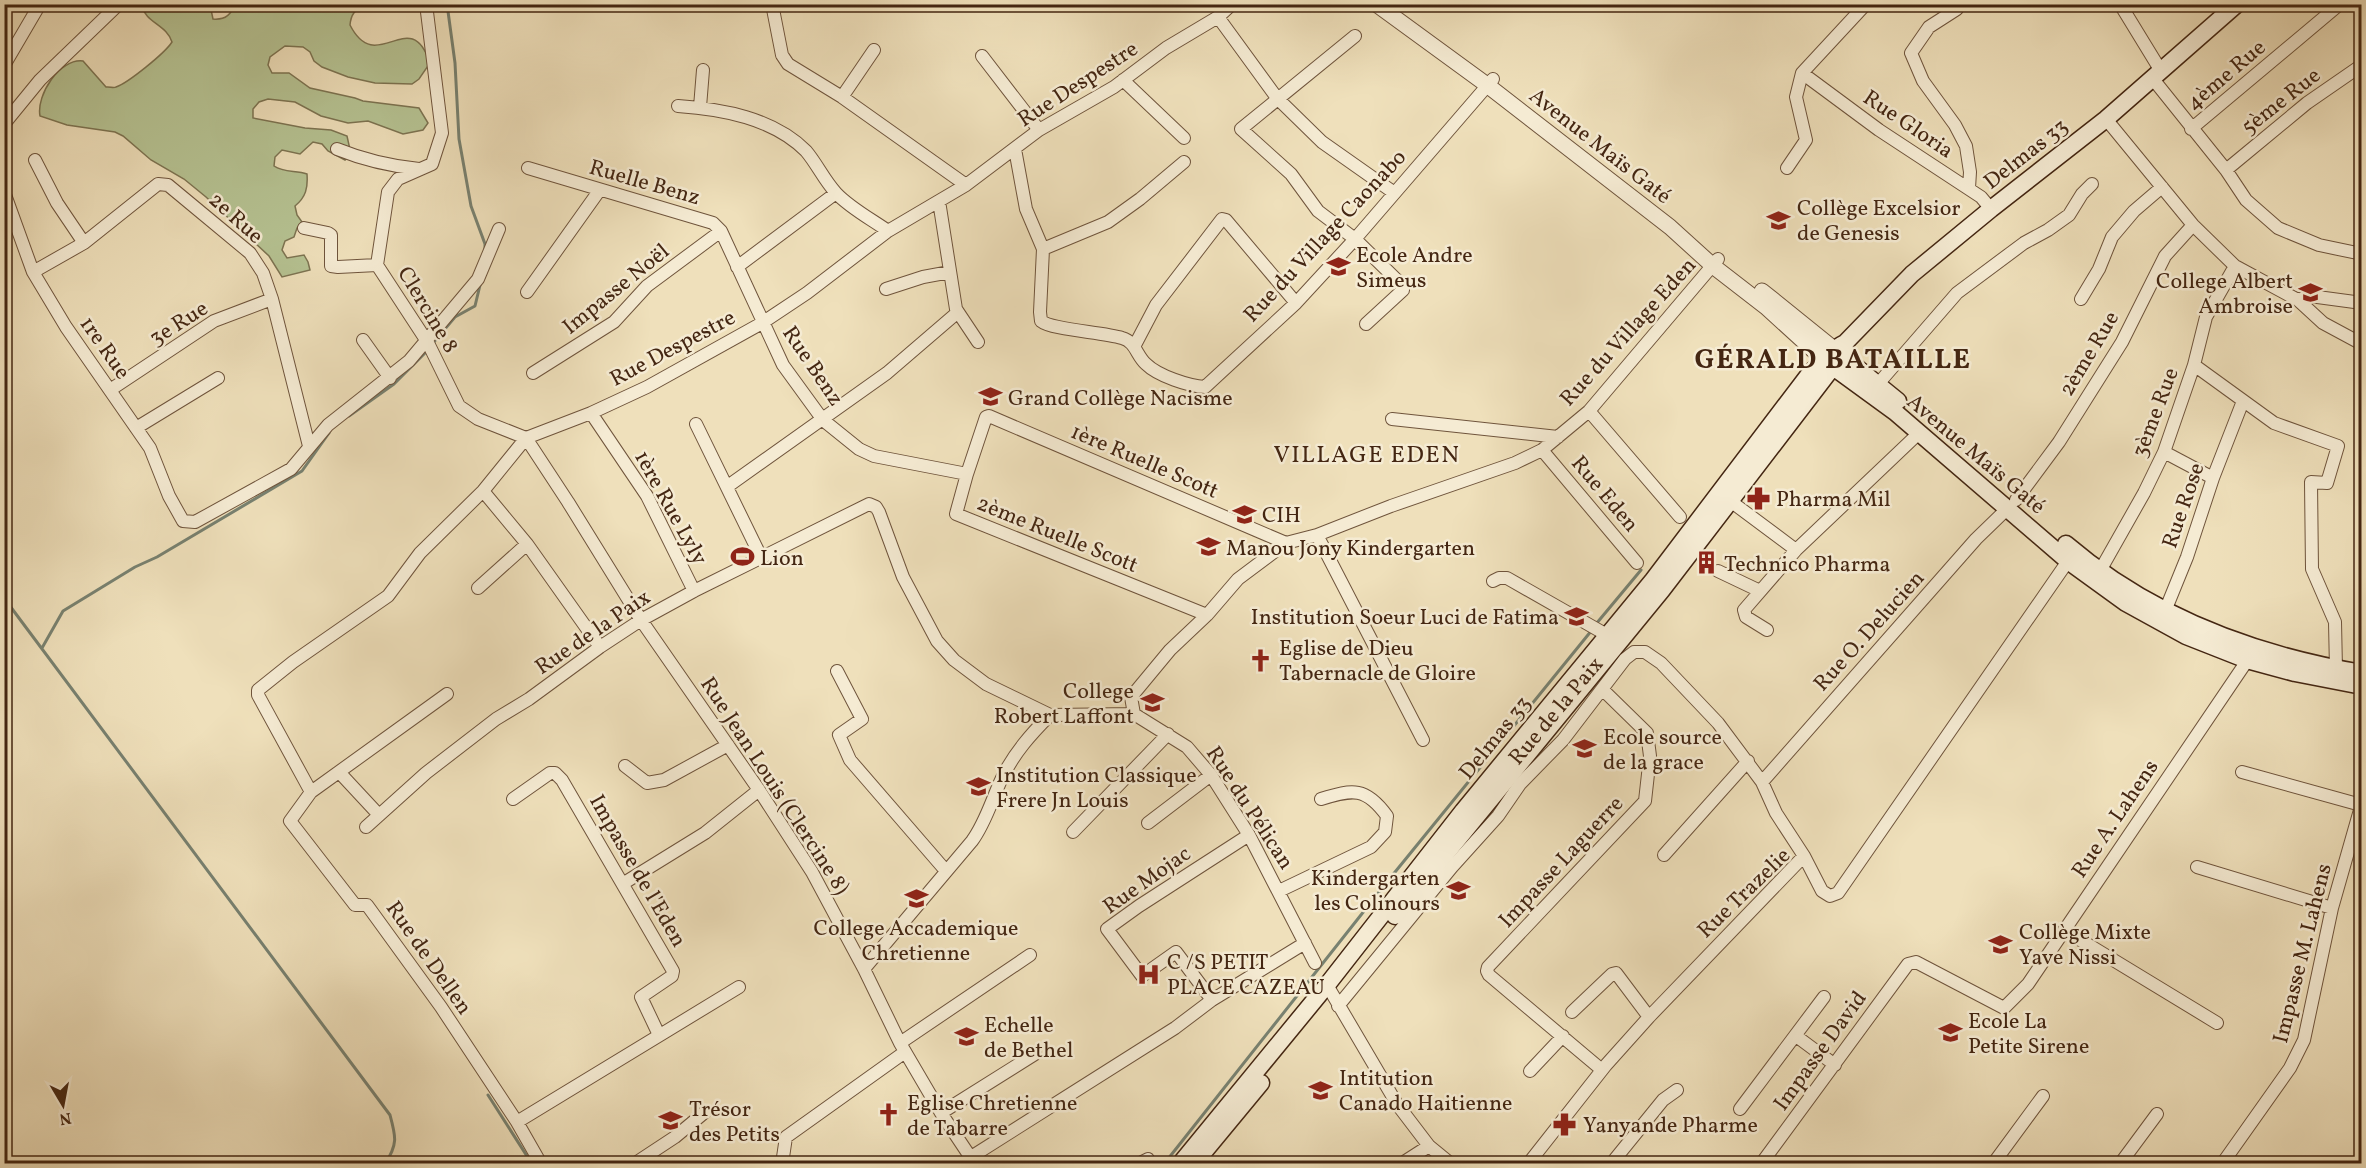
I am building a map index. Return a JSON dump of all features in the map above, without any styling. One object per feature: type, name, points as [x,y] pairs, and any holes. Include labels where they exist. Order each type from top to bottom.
[{"type":"main road","name":"Delmas 33","points":[[1180,1164],[1332,996],[1463,811],[1653,580],[1807,377],[1835,354],[1912,274],[1991,208],[2106,118],[2237,4]]},
{"type":"main road","name":"Delmas 33","points":[[1194,1164],[1471,822],[1662,591],[1835,354]]},
{"type":"main road","name":"Avenue Maïs Gaté","points":[[1835,354],[1878,384],[2012,504],[2068,561],[2127,603],[2163,616],[2295,673],[2361,686]]},
{"type":"main road","name":"Avenue Maïs Gaté","points":[[1835,354],[1919,433],[2163,616]]},
{"type":"main road","name":"Avenue Maïs Gaté","points":[[2251,654],[2361,673]]},
{"type":"street","points":[[6,62],[40,4]]},
{"type":"street","points":[[4,124],[40,80],[119,4]]},
{"type":"street","points":[[337,149],[360,158],[392,166],[423,170],[432,164],[442,133],[426,4]]},
{"type":"street","points":[[772,4],[783,59],[842,97],[966,185]]},
{"type":"street","name":"Rue Despestre","points":[[311,792],[258,695],[258,690],[293,662],[388,596],[420,553],[483,491],[526,438],[591,413],[647,387],[762,323],[807,293],[888,231],[966,185],[1039,130],[1123,80],[1166,48],[1218,17],[1232,4]]},
{"type":"street","name":"Avenue Maïs Gaté","points":[[1376,4],[1490,82],[1633,186],[1716,262],[1835,354]]},
{"type":"street","name":"Avenue Maïs Gaté","points":[[1392,4],[1490,82]]},
{"type":"street","points":[[1787,168],[1806,140],[1796,97],[1802,73],[1866,4]]},
{"type":"street","points":[[2120,4],[2157,75],[2191,129],[2226,170],[2246,200],[2278,228],[2319,245],[2361,254]]},
{"type":"street","name":"4ème Rue","points":[[2191,129],[2340,4]]},
{"type":"street","points":[[1958,9],[1929,27],[1911,52],[1923,81],[1955,125],[1966,146],[1970,172],[1969,188]]},
{"type":"street","points":[[1218,17],[1277,98],[1322,142],[1393,192]]},
{"type":"street","points":[[1355,36],[1241,129],[1291,174],[1318,212],[1354,239],[1404,288],[1366,324]]},
{"type":"street","points":[[842,97],[874,51]]},
{"type":"street","points":[[982,56],[1039,130]]},
{"type":"street","name":"5ème Rue","points":[[2226,170],[2307,104],[2361,65]]},
{"type":"street","points":[[700,107],[703,70]]},
{"type":"street","name":"Rue Gloria","points":[[1802,73],[1879,130],[1981,196],[1991,208]]},
{"type":"street","points":[[1123,80],[1184,138]]},
{"type":"street","name":"Rue du Village Caonabo","points":[[1135,345],[1139,356],[1148,366],[1190,386],[1205,387],[1296,303],[1490,82]]},
{"type":"street","points":[[678,106],[700,107],[738,115],[780,131],[806,152],[836,194],[888,231]]},
{"type":"street","points":[[2106,118],[2193,225],[2235,266],[2298,300],[2322,323],[2361,344]]},
{"type":"street","points":[[1015,149],[1026,209],[1043,249],[1040,312],[1041,321],[1047,325],[1124,338],[1135,345],[1156,305],[1222,219],[1226,220],[1296,303]]},
{"type":"street","points":[[35,160],[57,203],[84,243]]},
{"type":"street","points":[[1043,249],[1108,222],[1184,162]]},
{"type":"street","name":"Ruelle Benz","points":[[528,168],[708,220],[721,231],[762,323]]},
{"type":"street","name":"Clercine 8","points":[[423,170],[398,179],[388,192],[377,265],[429,345],[459,406],[478,419],[526,438]]},
{"type":"street","name":"2e Rue","points":[[33,272],[84,243],[158,184],[168,185],[250,253],[262,273],[272,298],[309,446]]},
{"type":"street","points":[[1878,384],[1957,293],[2024,243],[2048,230],[2068,215],[2092,184]]},
{"type":"street","points":[[2081,299],[2099,269],[2112,237],[2134,211],[2162,187]]},
{"type":"street","points":[[527,292],[598,190]]},
{"type":"street","name":"1re Rue","points":[[4,192],[33,272],[66,327],[150,448],[169,496],[183,521],[195,522],[286,472],[299,462],[309,446]]},
{"type":"street","points":[[737,267],[836,194]]},
{"type":"street","points":[[939,201],[958,312],[978,342]]},
{"type":"street","name":"2ème Rue","points":[[2012,504],[2059,442],[2122,342],[2164,256],[2193,225]]},
{"type":"street","points":[[304,228],[328,233],[331,236],[331,266],[377,265]]},
{"type":"street","points":[[309,446],[334,420],[429,345],[478,279],[499,229]]},
{"type":"street","name":"Impasse Noël","points":[[533,373],[614,322],[647,286],[721,231]]},
{"type":"street","name":"Rue du Village Eden","points":[[1134,714],[1131,697],[1170,650],[1207,615],[1239,579],[1286,543],[1317,535],[1391,506],[1515,463],[1542,450],[1588,411],[1716,262]]},
{"type":"street","name":"3ème Rue","points":[[2101,569],[2144,493],[2164,452],[2194,365],[2206,317],[2235,266]]},
{"type":"street","points":[[886,289],[913,280],[950,273]]},
{"type":"street","points":[[2298,300],[2310,296],[2361,303]]},
{"type":"street","name":"3e Rue","points":[[110,390],[214,321],[272,298]]},
{"type":"street","points":[[728,486],[886,373],[958,312]]},
{"type":"street","name":"Rue Benz","points":[[762,323],[783,365],[823,420],[859,449],[874,456],[967,474]]},
{"type":"street","points":[[363,340],[390,378]]},
{"type":"street","points":[[2194,365],[2274,423],[2338,446],[2327,483],[2311,482],[2312,569],[2335,622],[2336,669]]},
{"type":"street","points":[[136,428],[218,378]]},
{"type":"street","name":"Rue Rose","points":[[2163,616],[2187,558],[2242,400]]},
{"type":"street","points":[[1588,411],[1680,517]]},
{"type":"street","name":"1ère Rue Lyly","points":[[591,413],[647,496],[694,591]]},
{"type":"street","name":"2ème Ruelle Scott","points":[[987,416],[956,514],[1207,615]]},
{"type":"street","name":"1ère Ruelle Scott","points":[[987,416],[1286,543]]},
{"type":"street","points":[[1392,419],[1558,437]]},
{"type":"street","points":[[696,424],[761,557]]},
{"type":"street","points":[[1767,630],[1746,617],[1744,610],[1796,550],[1919,433]]},
{"type":"street","name":"Rue Jean Louis (Clercine 8)","points":[[526,438],[641,620],[759,790],[812,872],[864,969],[902,1047],[969,1162]]},
{"type":"street","name":"Rue Eden","points":[[1542,450],[1637,563]]},
{"type":"street","points":[[2164,452],[2213,478]]},
{"type":"street","points":[[483,491],[527,544],[600,647]]},
{"type":"street","points":[[1729,500],[1796,550]]},
{"type":"street","name":"Rue O. Delucien","points":[[1762,782],[1976,539],[2012,504]]},
{"type":"street","name":"Rue de la Paix","points":[[366,827],[426,772],[495,718],[529,699],[641,620],[865,505],[873,505],[879,512],[903,577],[937,641],[948,654],[986,684],[1050,715]]},
{"type":"street","points":[[1317,535],[1423,740]]},
{"type":"street","points":[[478,588],[527,544]]},
{"type":"street","name":"Rue Trazelie","points":[[1528,1164],[1602,1070],[1649,1017],[1804,856],[1822,891],[1830,896],[1838,893],[2068,561]]},
{"type":"street","points":[[1718,571],[1760,591]]},
{"type":"street","points":[[1493,581],[1507,578],[1607,635]]},
{"type":"street","name":"Rue de la Paix","points":[[1332,996],[1498,816],[1520,784],[1563,740],[1625,659],[1634,651],[1645,652],[1661,663],[1718,723],[1762,782],[1776,813],[1804,856]]},
{"type":"street","name":"Rue A. Lahens","points":[[1912,962],[2004,1008],[2028,984],[2251,654]]},
{"type":"street","points":[[837,671],[862,719],[839,735],[850,760],[946,871]]},
{"type":"street","name":"Impasse Laguerre","points":[[1563,1036],[1487,971],[1488,967],[1645,801],[1650,756],[1647,733],[1602,689]]},
{"type":"street","points":[[311,792],[447,694]]},
{"type":"street","points":[[864,969],[981,830],[1003,776],[1024,741],[1050,715],[1134,714]]},
{"type":"street","name":"Rue du Pélican","points":[[1134,714],[1187,747],[1211,776],[1250,835],[1315,963]]},
{"type":"street","points":[[1073,832],[1168,734]]},
{"type":"street","points":[[625,765],[647,783],[656,782],[664,780],[728,745]]},
{"type":"street","points":[[1664,855],[1748,761]]},
{"type":"street","points":[[339,772],[379,815]]},
{"type":"street","points":[[2242,772],[2361,804]]},
{"type":"street","name":"Impasse de l'Eden","points":[[513,799],[550,773],[555,773],[562,780],[624,883],[673,971],[672,976],[641,997],[659,1035]]},
{"type":"street","points":[[1148,823],[1211,776]]},
{"type":"street","points":[[624,883],[705,833],[759,790]]},
{"type":"street","name":"Rue de Dellen","points":[[311,792],[290,821],[355,905],[367,905],[441,1007],[517,1122],[541,1164]]},
{"type":"street","points":[[1279,891],[1371,847],[1385,832],[1387,816],[1377,803],[1360,792],[1343,792],[1321,799]]},
{"type":"street","name":"Impasse M. Lahens","points":[[2223,1164],[2290,1068],[2304,1040],[2332,908],[2361,804]]},
{"type":"street","name":"Rue Mojac","points":[[1212,1000],[1176,952],[1142,976],[1107,929],[1250,835]]},
{"type":"street","points":[[2197,867],[2332,908]]},
{"type":"street","points":[[2064,930],[2217,1023]]},
{"type":"street","points":[[969,1162],[1175,1028],[1212,1000],[1305,943]]},
{"type":"street","points":[[782,1164],[786,1137],[902,1047],[1030,955]]},
{"type":"street","name":"Impasse David","points":[[1761,1164],[1908,964],[1912,962]]},
{"type":"street","points":[[1572,1012],[1612,974],[1616,973],[1649,1017]]},
{"type":"street","points":[[517,1122],[738,987]]},
{"type":"street","points":[[1332,996],[1397,1104],[1429,1146],[1451,1164]]},
{"type":"street","points":[[1740,1109],[1824,997]]},
{"type":"street","points":[[1530,1071],[1563,1036],[1602,1070]]},
{"type":"street","points":[[1796,1036],[1835,1065]]},
{"type":"street","points":[[941,1113],[1035,1054]]},
{"type":"street","points":[[1611,1164],[1663,1100],[1677,1090]]},
{"type":"street","points":[[1993,1164],[2043,1096]]},
{"type":"street","points":[[634,1164],[675,1137],[705,1112]]},
{"type":"street","points":[[2120,1164],[2157,1114]]},
{"type":"street","points":[[1401,1164],[1429,1146]]},
{"type":"green space","points":[[141,5],[210,5],[213,19],[217,19],[229,15],[234,5],[364,5],[354,13],[350,25],[360,39],[371,45],[413,39],[422,46],[430,63],[419,79],[412,84],[375,83],[348,77],[322,67],[303,47],[285,46],[270,57],[268,65],[272,73],[289,73],[310,88],[363,101],[419,108],[428,123],[423,130],[403,134],[368,121],[348,123],[321,116],[295,102],[268,99],[259,102],[253,109],[253,118],[305,128],[331,130],[347,136],[351,154],[345,160],[328,151],[322,144],[313,142],[300,154],[282,150],[275,157],[274,166],[286,171],[307,174],[306,192],[295,206],[302,222],[294,237],[285,241],[282,250],[287,258],[304,255],[310,270],[282,277],[269,256],[206,197],[184,179],[151,160],[123,136],[115,132],[67,125],[40,116],[42,98],[46,89],[51,80],[66,65],[83,61],[106,87],[115,87],[137,74],[168,47],[172,42],[169,36],[147,16]]},
{"type":"waterway","points":[[447,4],[455,63],[459,139],[471,206],[485,244],[485,250]]},
{"type":"waterway","points":[[433,343],[455,317],[475,306],[481,281]]},
{"type":"waterway","points":[[349,416],[394,384],[427,351]]},
{"type":"waterway","points":[[42,648],[63,611],[302,471],[329,433]]},
{"type":"waterway","points":[[1596,624],[1641,570]]},
{"type":"waterway","points":[[4,598],[390,1115],[395,1140],[385,1164]]},
{"type":"waterway","points":[[1164,1164],[1391,877],[1592,630]]},
{"type":"waterway","points":[[488,1095],[532,1164]]},
{"type":"place","name":"Collège Excelsior de Genesis","points":[[1779,220]]},
{"type":"place","name":"Ecole Andre Simeus","points":[[1338,267]]},
{"type":"place","name":"College Albert Ambroise","points":[[2311,293]]},
{"type":"place","name":"Grand Collège Nacisme","points":[[990,397]]},
{"type":"place","name":"Pharma Mil","points":[[1758,498]]},
{"type":"place","name":"CIH","points":[[1244,514]]},
{"type":"place","name":"Manou Jony Kindergarten","points":[[1208,547]]},
{"type":"place","name":"Lion","points":[[742,557]]},
{"type":"place","name":"Technico Pharma","points":[[1706,563]]},
{"type":"place","name":"Institution Soeur Luci de Fatima","points":[[1577,616]]},
{"type":"place","name":"Eglise de Dieu Tabernacle de Gloire","points":[[1261,660]]},
{"type":"place","name":"College Robert Laffont","points":[[1152,703]]},
{"type":"place","name":"Ecole source de la grace","points":[[1585,749]]},
{"type":"place","name":"Institution Classique Frere Jn Louis","points":[[978,787]]},
{"type":"place","name":"Kindergarten les Colinours","points":[[1458,890]]},
{"type":"place","name":"College Accademique Chretienne","points":[[916,898]]},
{"type":"place","name":"Collège Mixte Yave Nissi","points":[[2001,944]]},
{"type":"place","name":"C /S PETIT PLACE CAZEAU","points":[[1149,974]]},
{"type":"place","name":"Ecole La Petite Sirene","points":[[1950,1033]]},
{"type":"place","name":"Echelle de Bethel","points":[[966,1037]]},
{"type":"place","name":"Intitution Canado Haitienne","points":[[1321,1090]]},
{"type":"place","name":"Eglise Chretienne de Tabarre","points":[[889,1115]]},
{"type":"place","name":"Trésor des Petits","points":[[671,1121]]},
{"type":"place","name":"Yanyande Pharme","points":[[1565,1124]]},
{"type":"district","name":"GÉRALD BATAILLE","points":[[1833,358]]},
{"type":"district","name":"VILLAGE EDEN","points":[[1367,454]]}]
